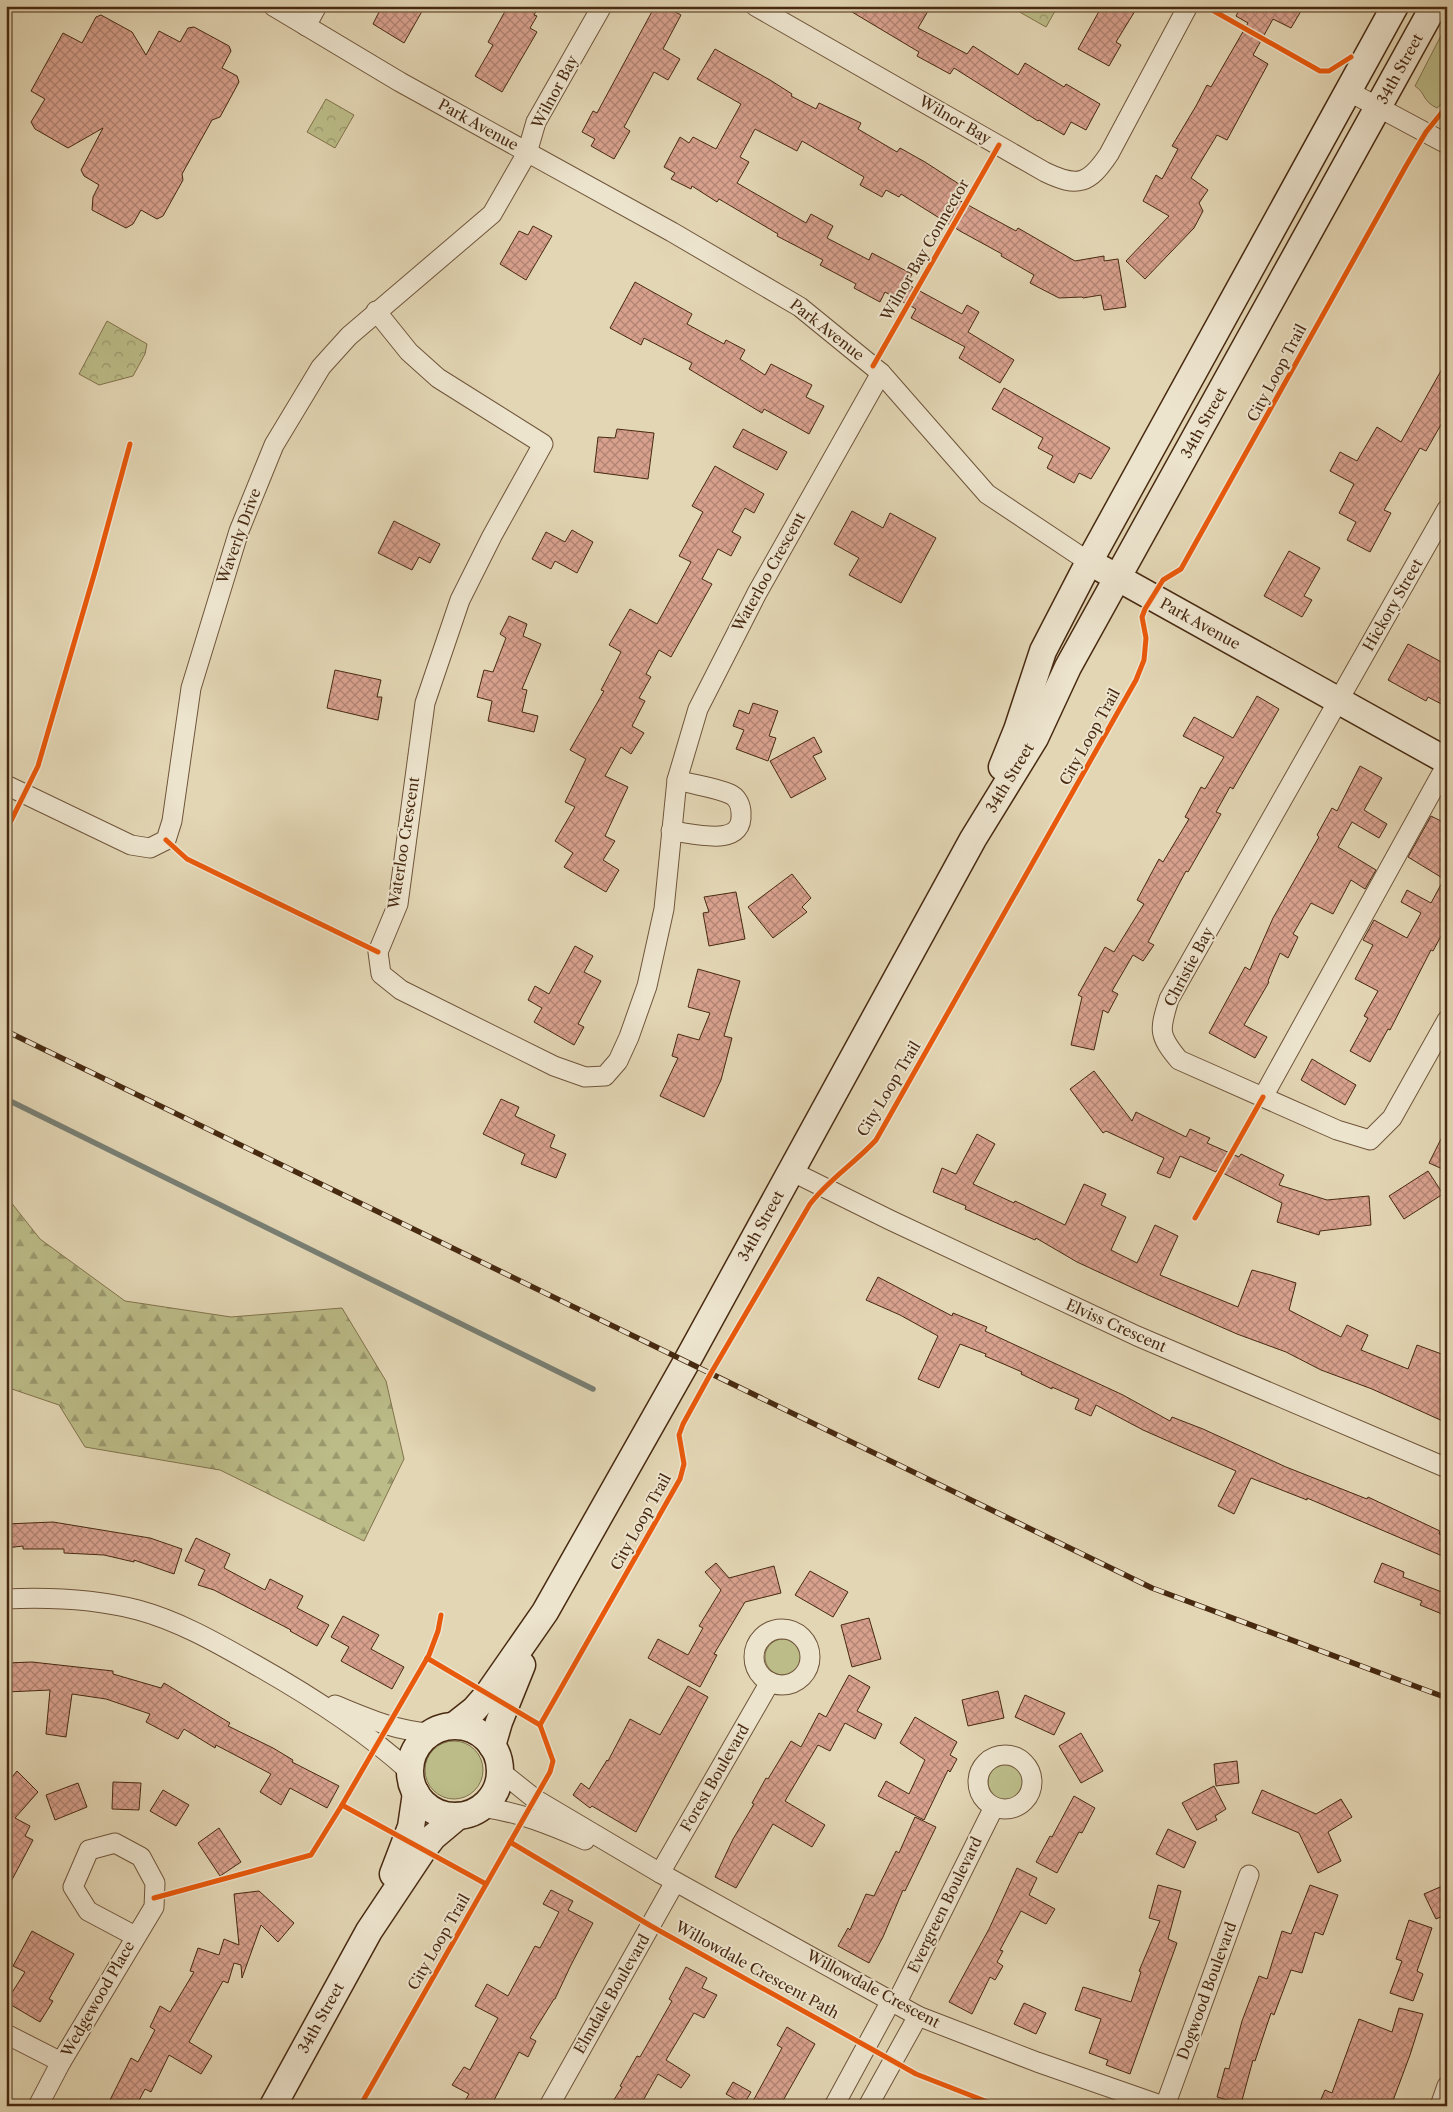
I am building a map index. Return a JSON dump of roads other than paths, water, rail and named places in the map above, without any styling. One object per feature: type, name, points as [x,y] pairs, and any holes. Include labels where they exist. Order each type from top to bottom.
[{"type":"main road","name":"34th Street","points":[[973,839],[1017,730],[1043,651],[1089,562],[1395,6]]},
{"type":"main road","name":"34th Street","points":[[455,1725],[474,1710],[488,1694],[545,1612],[792,1171],[973,839],[1035,738],[1068,667],[1434,6]]},
{"type":"main road","name":"Park Avenue","points":[[1089,562],[1447,763]]},
{"type":"main road","name":"34th Street","points":[[492,1746],[505,1704],[545,1612]]},
{"type":"main road","points":[[455,1725],[470,1728],[482,1735],[492,1746],[498,1758],[500,1771],[498,1785],[491,1798],[470,1812],[446,1815],[433,1811],[423,1803],[412,1782],[412,1756],[419,1743],[430,1733],[442,1727],[455,1725]]},
{"type":"main road","name":"34th Street","points":[[369,1931],[407,1841],[412,1820],[412,1782]]},
{"type":"main road","name":"34th Street","points":[[273,2106],[369,1931],[423,1850],[433,1837],[470,1812]]},
{"type":"street","name":"Park Avenue","points":[[273,6],[527,153],[672,232],[800,307],[880,373],[987,494],[1089,562]]},
{"type":"street","points":[[306,26],[317,6]]},
{"type":"street","name":"Wilnor Bay","points":[[527,153],[536,122],[602,6]]},
{"type":"street","name":"Wilnor Bay","points":[[755,6],[1045,172],[1064,181],[1086,180],[1097,171],[1109,154],[1188,6]]},
{"type":"street","points":[[1348,91],[1447,144]]},
{"type":"street","name":"Waverly Drive","points":[[6,786],[131,845],[150,848],[166,840],[176,792],[190,688],[238,531],[274,445],[321,367],[349,336],[376,311],[492,214],[527,153]]},
{"type":"street","name":"Waterloo Crescent","points":[[376,311],[409,352],[438,378],[544,444],[492,536],[460,600],[425,703],[398,904],[378,952],[380,974],[401,990],[554,1066],[585,1077],[605,1076],[618,1061],[630,1037],[647,986],[664,909],[677,780],[698,709],[721,661],[880,373]]},
{"type":"street","name":"Hickory Street","points":[[1337,700],[1405,585],[1447,509]]},
{"type":"street","name":"Christie Bay","points":[[1337,700],[1169,999],[1161,1025],[1165,1043],[1179,1060],[1338,1130],[1370,1140],[1392,1118],[1447,1020]]},
{"type":"street","points":[[1263,1097],[1447,763]]},
{"type":"street","points":[[672,830],[715,836],[732,835],[738,830],[742,816],[740,805],[732,794],[677,780]]},
{"type":"street","name":"Elviss Crescent","points":[[792,1171],[890,1220],[1137,1336],[1447,1468]]},
{"type":"street","points":[[6,1599],[37,1597],[89,1602],[138,1610],[187,1628],[306,1694],[377,1743],[412,1782]]},
{"type":"street","name":"Forest Boulevard","points":[[662,1874],[770,1682]]},
{"type":"street","points":[[306,1694],[387,1726],[406,1731],[430,1733]]},
{"type":"street","name":"Willowdale Crescent","points":[[500,1771],[535,1798],[662,1874],[918,2016],[1037,2062],[1164,2106]]},
{"type":"street","name":"Evergreen Boulevard","points":[[834,2106],[894,2003],[994,1807]]},
{"type":"street","name":"Willowdale Crescent","points":[[470,1812],[506,1810],[525,1815],[662,1874]]},
{"type":"street","name":"Wedgewood Place","points":[[38,2106],[61,2062],[154,1907],[155,1882],[141,1857],[115,1843],[89,1850],[73,1887],[88,1911],[135,1936]]},
{"type":"street","name":"Elmdale Boulevard","points":[[549,2106],[662,1874]]},
{"type":"street","name":"Dogwood Boulevard","points":[[1164,2106],[1249,1875]]},
{"type":"street","points":[[868,2106],[918,2016]]},
{"type":"street","points":[[6,2034],[61,2062]]},
{"type":"street","points":[[1440,2106],[1447,2086]]},
{"type":"waterway","points":[[6,1099],[593,1389]]},
{"type":"railway","points":[[6,1031],[1152,1588],[1447,1698]]}]
